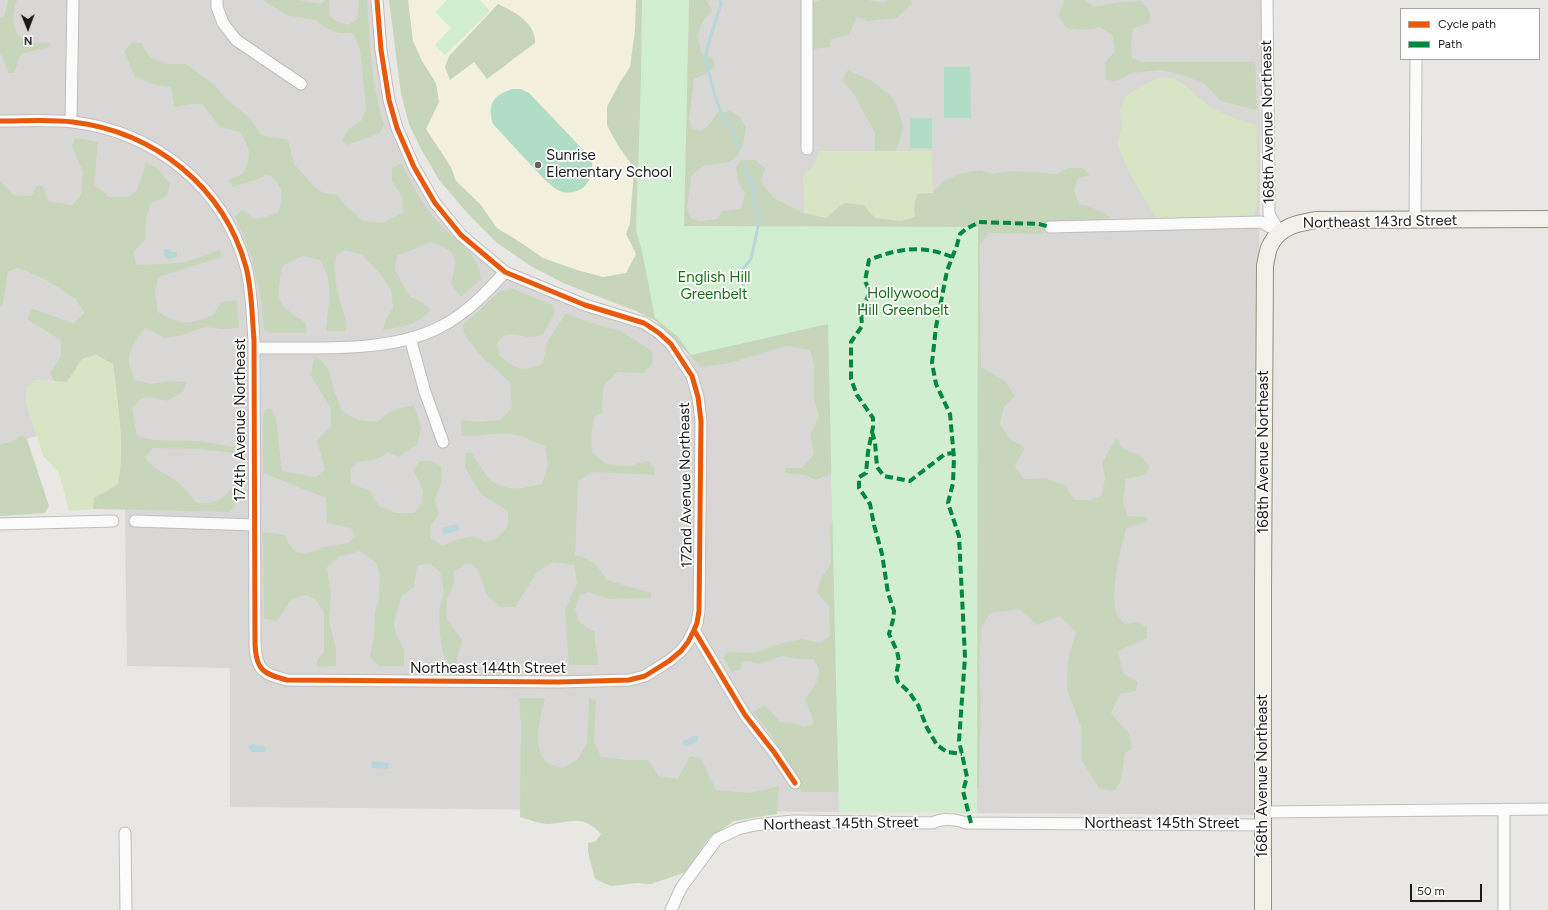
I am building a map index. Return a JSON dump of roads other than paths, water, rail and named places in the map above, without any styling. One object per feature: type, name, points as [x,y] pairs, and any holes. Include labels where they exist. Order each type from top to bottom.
[{"type":"street","points":[[71,121],[73,0]]},
{"type":"street","points":[[217,0],[217,6],[223,23],[236,40],[301,84]]},
{"type":"street","name":"172nd Avenue Northeast","points":[[377,0],[381,50],[389,100],[397,128],[414,167],[435,203],[462,235],[505,272],[585,305],[644,323],[671,344],[692,376],[698,397],[701,421],[699,611],[694,630]]},
{"type":"street","points":[[806,149],[807,0]]},
{"type":"street","name":"168th Avenue Northeast","points":[[1263,910],[1265,265],[1270,244],[1280,233],[1269,214],[1267,0]]},
{"type":"street","points":[[1415,220],[1416,60]]},
{"type":"street","name":"174th Avenue Northeast","points":[[0,121],[71,121],[92,125],[136,139],[154,148],[177,163],[196,181],[214,202],[228,224],[238,244],[246,268],[254,348],[255,655],[263,672]]},
{"type":"street","name":"Northeast 143rd Street","points":[[1280,233],[1293,224],[1316,220],[1548,219]]},
{"type":"street","points":[[1050,227],[1261,222],[1280,233]]},
{"type":"street","points":[[254,348],[367,346],[387,344],[410,338],[440,327],[460,314],[482,297],[505,272]]},
{"type":"street","points":[[410,338],[425,392],[443,442]]},
{"type":"street","points":[[0,524],[113,520]]},
{"type":"street","points":[[135,521],[254,526]]},
{"type":"street","points":[[694,630],[745,715],[774,752],[795,784]]},
{"type":"street","name":"Northeast 144th Street","points":[[263,672],[287,680],[559,682],[629,680],[644,676],[669,661],[685,646],[694,630]]},
{"type":"street","points":[[1504,809],[1504,910]]},
{"type":"street","name":"Northeast 145th Street","points":[[671,910],[681,888],[717,839],[738,829],[755,825],[792,821],[933,823],[938,826],[960,827],[966,823],[1263,819],[1504,809],[1548,809]]},
{"type":"street","points":[[125,834],[126,910]]},
{"type":"water","points":[[165,249],[170,249],[172,252],[177,252],[177,257],[170,259],[165,257],[163,253]]},
{"type":"water","points":[[458,524],[460,530],[443,535],[442,528]]},
{"type":"water","points":[[693,736],[698,736],[698,741],[686,746],[683,745],[683,740],[689,739]]},
{"type":"water","points":[[252,744],[266,747],[266,751],[252,752],[249,749],[249,746]]},
{"type":"water","points":[[372,761],[389,763],[388,769],[371,768]]},
{"type":"waterway","points":[[720,0],[721,4],[707,48],[706,61],[715,96],[722,115],[733,130],[739,148]]},
{"type":"waterway","points":[[743,284],[743,269],[751,259],[760,218],[755,208],[754,190],[747,175],[746,164]]},
{"type":"place","name":"Sunrise Elementary School","points":[[538,165]]},
{"type":"park label","name":"English Hill Greenbelt","points":[[714,286]]},
{"type":"park label","name":"Hollywood Hill Greenbelt","points":[[903,302]]}]
